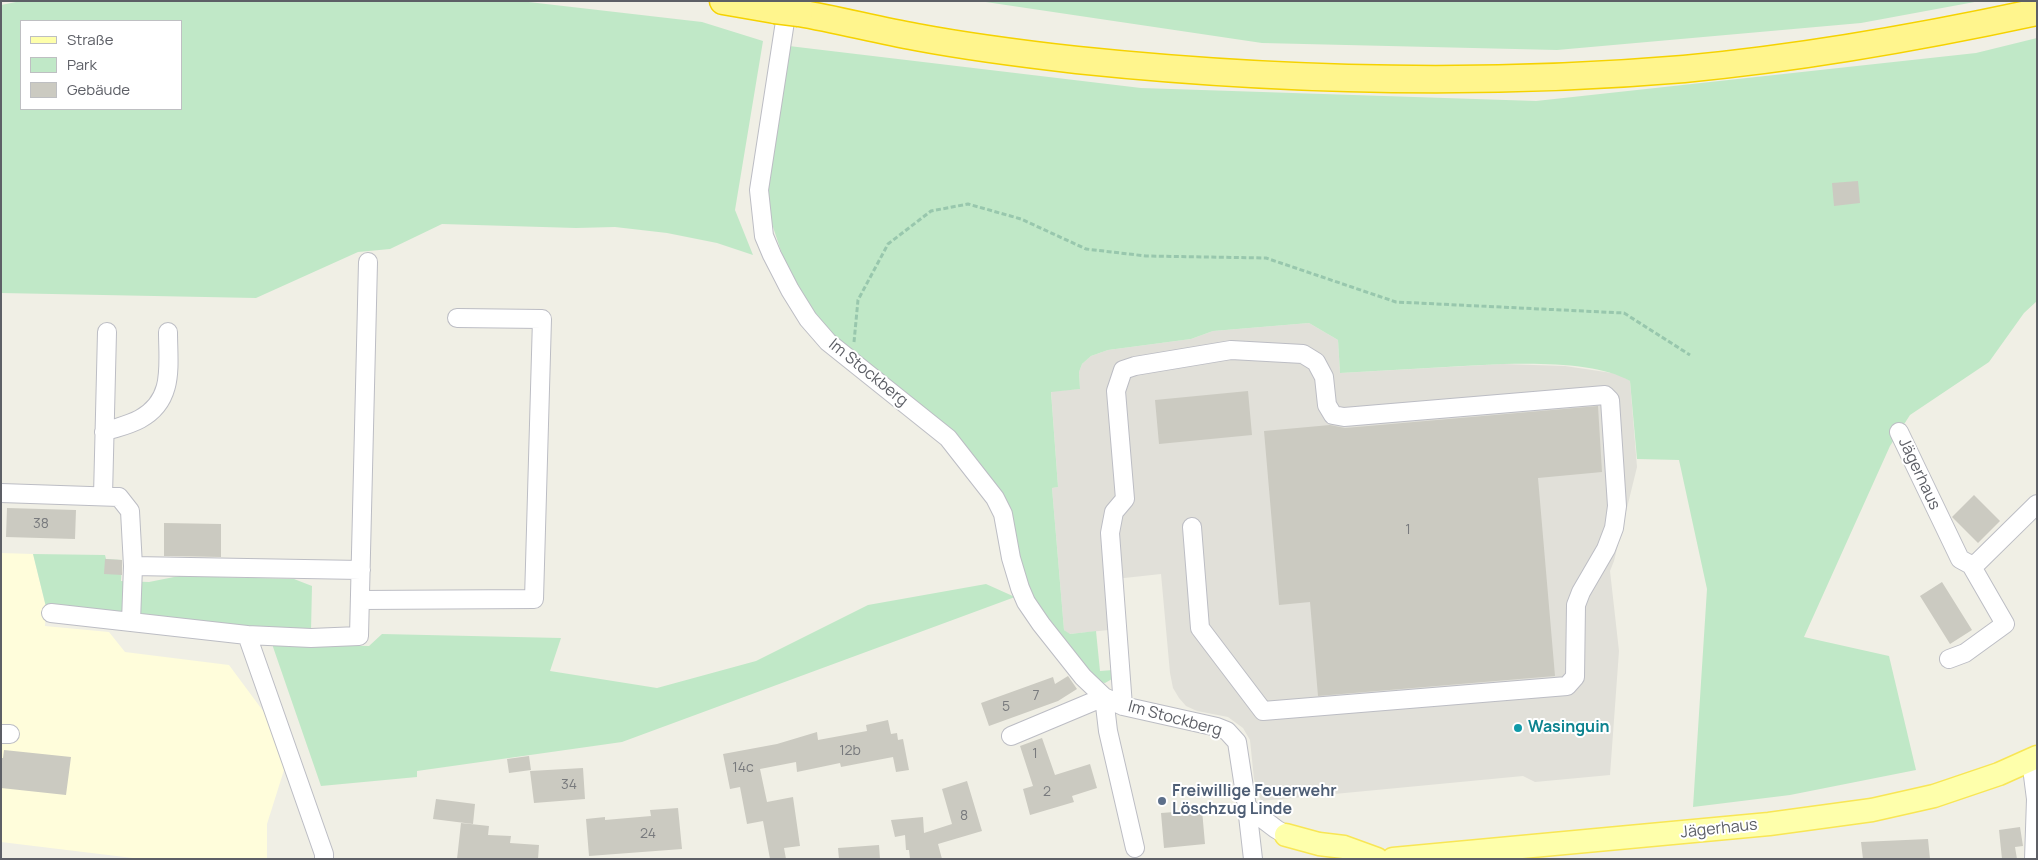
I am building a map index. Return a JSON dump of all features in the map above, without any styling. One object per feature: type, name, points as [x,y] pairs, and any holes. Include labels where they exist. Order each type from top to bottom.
[{"type":"highway","points":[[723,1],[788,8],[918,38],[1074,60],[1252,75],[1373,80],[1518,78],[1687,68],[1881,43],[2037,12]]},
{"type":"main road","name":"Jägerhaus","points":[[1393,859],[1690,832],[1872,810],[1934,796],[1999,774],[2034,759]]},
{"type":"main road","points":[[1286,835],[1318,844],[1344,847],[1377,859]]},
{"type":"street","name":"Im Stockberg","points":[[788,8],[759,190],[764,236],[790,290],[808,319],[828,342],[948,438],[995,498],[1002,514],[1011,558],[1026,602],[1083,677],[1104,697],[1123,706],[1227,732],[1237,742],[1253,859]]},
{"type":"street","points":[[51,613],[247,635],[311,638],[359,636],[368,262]]},
{"type":"street","points":[[360,600],[534,599],[542,319],[457,318]]},
{"type":"street","points":[[103,496],[107,332]]},
{"type":"street","points":[[104,432],[140,419],[159,404],[168,383],[168,332]]},
{"type":"street","points":[[1123,706],[1110,533],[1114,512],[1125,499],[1116,391],[1123,370],[1135,366],[1230,350],[1303,354],[1316,362],[1324,377],[1327,405],[1333,415],[1344,417],[1605,396],[1610,400],[1617,506],[1614,528],[1606,549],[1581,592],[1576,605],[1575,677],[1567,686],[1263,711],[1200,628],[1192,527]]},
{"type":"street","name":"Jägerhaus","points":[[1900,432],[1960,560],[1970,566],[2005,624],[1965,653],[1949,659]]},
{"type":"street","points":[[1,493],[119,497],[130,511],[133,566],[131,622]]},
{"type":"street","points":[[1970,566],[1978,562],[2037,504]]},
{"type":"street","points":[[133,566],[361,570]]},
{"type":"street","points":[[247,635],[295,768],[324,854],[324,859]]},
{"type":"street","name":"Im Stockberg","points":[[1104,697],[1108,731],[1135,848]]},
{"type":"street","points":[[1011,736],[1104,697]]},
{"type":"street","points":[[2034,759],[2036,799],[2034,859]]},
{"type":"street","points":[[1247,807],[1286,835]]},
{"type":"path","points":[[853,363],[858,300],[888,244],[931,211],[968,204],[1021,219],[1086,249],[1146,256],[1266,258],[1396,302],[1624,313],[1690,355]]},
{"type":"shaded area","points":[[1309,323],[1338,340],[1340,373],[1503,364],[1565,366],[1619,374],[1630,381],[1637,467],[1610,571],[1619,651],[1610,775],[1535,782],[1523,776],[1261,801],[1254,779],[1250,740],[1243,728],[1228,717],[1197,711],[1186,706],[1173,688],[1161,574],[1106,580],[1109,630],[1069,634],[1064,630],[1052,488],[1058,487],[1051,391],[1080,389],[1079,372],[1082,364],[1091,356],[1108,350],[1191,339],[1213,331]]},
{"type":"shaded area","points":[[1,553],[33,554],[46,607],[45,626],[109,632],[125,652],[229,665],[272,723],[284,770],[267,824],[267,859],[141,859],[1,842]]},
{"type":"green space","points":[[21,1],[520,1],[702,22],[763,41],[735,210],[753,255],[717,243],[667,233],[615,227],[576,228],[442,224],[390,249],[358,252],[256,298],[1,293],[1,5]]},
{"type":"green space","points":[[979,1],[1980,1],[1861,23],[1557,50],[1262,43]]},
{"type":"green space","points":[[2037,38],[2037,301],[2024,313],[1989,362],[1910,415],[1890,446],[1804,637],[1889,656],[1916,770],[1790,795],[1693,807],[1707,589],[1679,460],[1637,459],[1630,381],[1612,373],[1591,368],[1541,364],[1340,373],[1338,340],[1309,323],[1213,331],[1191,339],[1108,350],[1091,356],[1082,364],[1079,372],[1080,389],[1051,392],[1058,487],[1052,488],[1064,630],[1070,634],[1096,631],[1100,671],[1113,670],[1112,679],[1105,683],[1099,682],[1039,610],[962,443],[913,398],[877,372],[826,329],[809,308],[786,266],[770,218],[767,184],[789,46],[1141,88],[1536,101],[1976,53]]},
{"type":"green space","points":[[33,554],[105,555],[106,559],[122,560],[121,581],[149,582],[179,576],[294,579],[312,586],[311,631],[256,630],[46,607]]},
{"type":"green space","points":[[986,584],[1015,597],[622,742],[417,771],[417,777],[321,786],[272,644],[369,646],[382,634],[561,638],[550,671],[657,688],[756,661],[868,605]]},
{"type":"building","points":[[1858,181],[1860,203],[1834,206],[1832,183]]},
{"type":"building","points":[[1248,391],[1252,435],[1159,444],[1155,400]]},
{"type":"building","points":[[1598,406],[1602,472],[1538,478],[1555,676],[1318,696],[1310,602],[1279,605],[1264,431],[1330,425],[1345,428]]},
{"type":"building","points":[[1974,495],[2000,521],[1978,543],[1952,517]]},
{"type":"building","points":[[7,508],[76,510],[75,539],[6,537]]},
{"type":"building","points":[[164,523],[221,524],[221,557],[164,556]]},
{"type":"building","points":[[105,559],[122,560],[122,575],[104,574]]},
{"type":"building","points":[[1942,582],[1972,630],[1950,644],[1920,596]]},
{"type":"building","points":[[1068,676],[1077,689],[1058,701],[989,726],[981,703],[1053,677],[1055,684]]},
{"type":"building","points":[[888,720],[891,734],[897,733],[898,740],[903,739],[909,770],[896,772],[893,757],[841,767],[840,763],[797,772],[796,762],[760,769],[767,802],[793,797],[800,846],[784,848],[786,859],[770,859],[763,821],[747,824],[740,787],[730,789],[723,754],[777,744],[817,732],[818,740],[867,731],[866,725]]},
{"type":"building","points":[[1042,738],[1055,775],[1090,764],[1097,788],[1072,796],[1074,802],[1030,815],[1023,789],[1033,786],[1020,746]]},
{"type":"building","points":[[4,750],[71,757],[66,795],[1,788],[1,758],[3,758]]},
{"type":"building","points":[[529,756],[531,770],[509,773],[507,759]]},
{"type":"building","points":[[583,768],[585,799],[534,803],[530,771]]},
{"type":"building","points":[[967,781],[982,831],[938,844],[942,859],[910,859],[909,850],[906,850],[905,835],[895,837],[891,820],[923,817],[924,833],[952,824],[942,789]]},
{"type":"building","points":[[436,799],[475,804],[473,824],[433,819]]},
{"type":"building","points":[[678,808],[682,849],[589,856],[586,819],[605,817],[605,820],[651,816],[650,810]]},
{"type":"building","points":[[1202,810],[1205,844],[1164,848],[1161,813]]},
{"type":"building","points":[[461,823],[489,826],[488,835],[511,836],[510,843],[539,845],[538,859],[457,859]]},
{"type":"building","points":[[2020,827],[2023,846],[2015,847],[2017,859],[2002,859],[1999,830]]},
{"type":"building","points":[[1928,839],[1930,859],[1863,859],[1861,842]]},
{"type":"building","points":[[879,845],[880,859],[839,859],[838,848]]},
{"type":"place","name":"Wasinguin","points":[[1518,728]]},
{"type":"place","name":"Freiwillige Feuerwehr Löschzug Linde","points":[[1162,801]]}]
